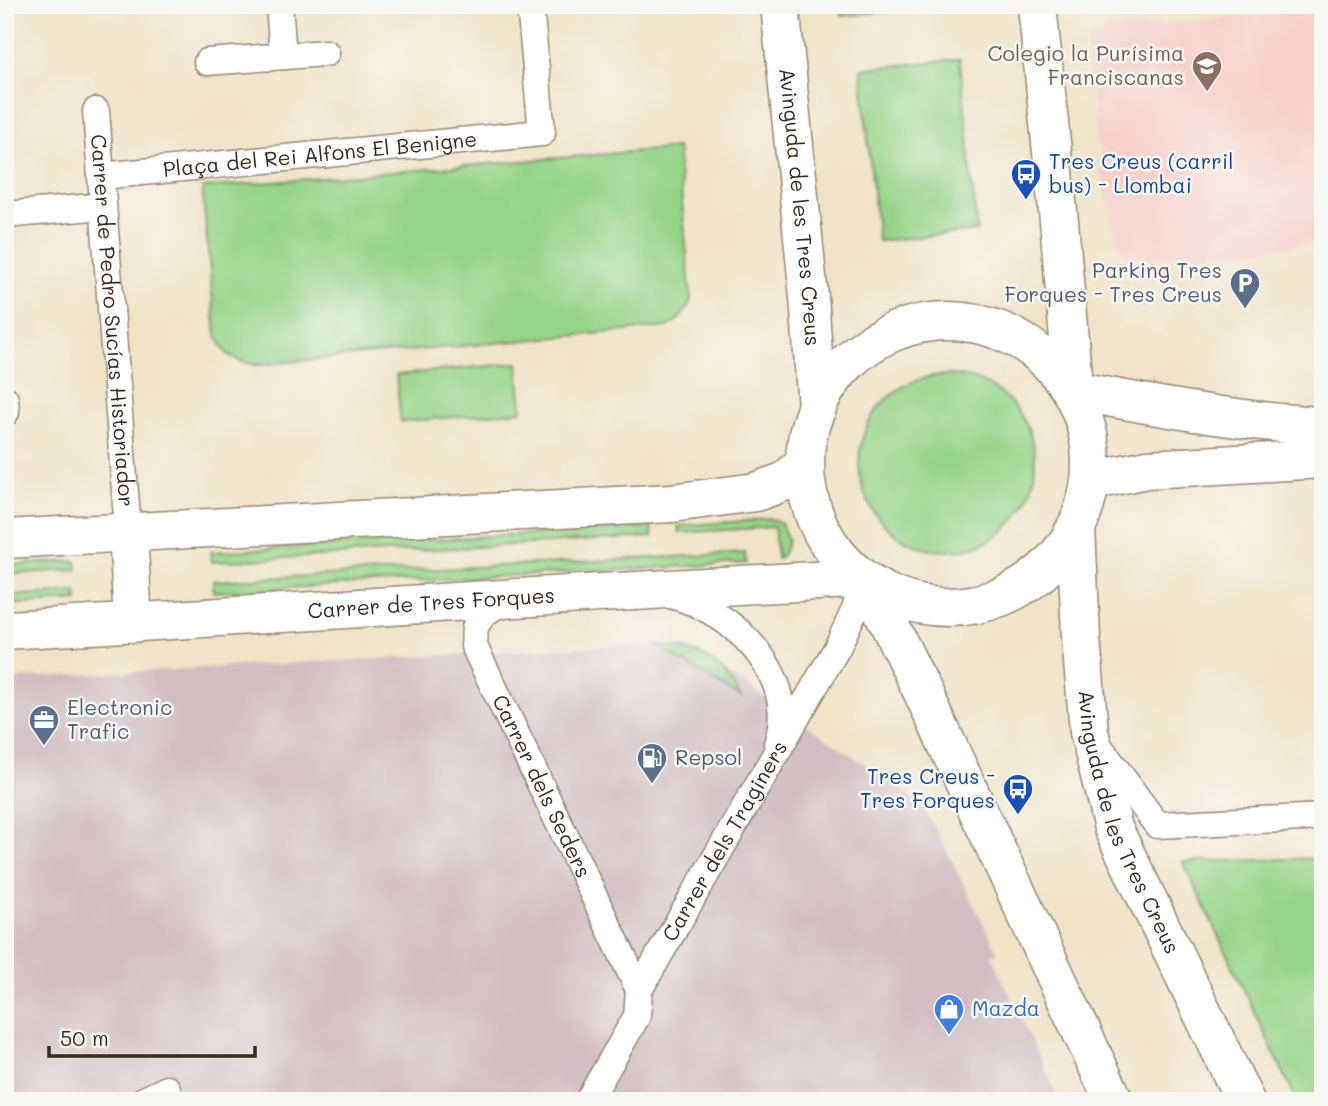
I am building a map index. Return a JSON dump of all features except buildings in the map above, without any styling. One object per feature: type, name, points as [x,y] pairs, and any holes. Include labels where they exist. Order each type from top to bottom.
[{"type":"main road","name":"Avinguda de les Tres Creus","points":[[780,5],[817,408]]},
{"type":"main road","points":[[1037,5],[1074,388]]},
{"type":"main road","points":[[962,322],[1002,331],[1030,346],[1054,365],[1074,388],[1083,408],[1090,440],[1091,481],[1076,527],[1050,562],[1012,589],[988,599],[957,605],[928,606],[900,600],[863,582],[838,559],[821,534],[812,513],[804,463],[807,439],[817,408],[850,361],[873,344],[919,324],[962,322]]},
{"type":"main road","points":[[1074,388],[1168,408],[1323,426]]},
{"type":"main road","points":[[1091,481],[1147,469],[1323,459]]},
{"type":"main road","points":[[5,539],[672,503],[756,492],[786,481],[804,463]]},
{"type":"main road","name":"Avinguda de les Tres Creus","points":[[1076,527],[1089,732],[1113,828],[1245,1101]]},
{"type":"main road","points":[[128,531],[133,623]]},
{"type":"main road","points":[[863,582],[925,695],[1114,1101]]},
{"type":"main road","name":"Carrer de Tres Forques","points":[[5,630],[632,590],[863,582]]},
{"type":"street","points":[[279,5],[283,56]]},
{"type":"street","name":"Plaça del Rei Alfons El Benigne","points":[[101,176],[541,133],[530,5]]},
{"type":"street","points":[[207,62],[326,53]]},
{"type":"street","name":"Carrer de Pedro Sucías Historiador","points":[[96,111],[128,531]]},
{"type":"street","points":[[5,215],[103,206]]},
{"type":"street","name":"Carrer dels Traginers","points":[[589,1101],[637,1016],[639,990],[837,648],[856,607],[863,582]]},
{"type":"street","points":[[632,590],[666,594],[698,604],[725,621],[766,661],[776,684],[781,708],[781,731],[768,770]]},
{"type":"street","name":"Carrer dels Seders","points":[[516,599],[497,604],[485,612],[475,627],[474,646],[639,990]]},
{"type":"street","points":[[1089,732],[1157,825],[1323,817]]},
{"type":"street","points":[[142,1101],[167,1089]]},
{"type":"shaded area","name":"Colegio la Purísima Franciscanas","points":[[1271,5],[1323,5],[1323,244],[1125,260],[1112,222],[1101,174],[1101,145],[1096,145],[1087,42],[1103,30],[1271,14]]},
{"type":"shaded area","points":[[626,645],[680,647],[698,653],[904,790],[921,806],[935,828],[998,952],[992,956],[1060,1101],[5,1101],[5,679]]},
{"type":"green space","points":[[841,5],[961,5],[842,16]]},
{"type":"green space","points":[[960,59],[977,231],[878,241],[861,69]]},
{"type":"green space","points":[[677,148],[691,299],[682,316],[667,327],[256,365],[230,356],[216,334],[202,188]]},
{"type":"green space","points":[[518,363],[522,411],[401,422],[396,375]]},
{"type":"green space","points":[[947,375],[981,382],[1009,401],[1028,429],[1035,463],[1028,497],[1009,525],[981,544],[947,551],[913,544],[885,525],[866,497],[859,463],[866,429],[885,401],[913,382]]},
{"type":"green space","points":[[771,519],[781,523],[788,540],[783,554],[777,559],[774,527],[679,533],[678,526]]},
{"type":"green space","points":[[651,527],[652,537],[212,562],[211,552]]},
{"type":"green space","points":[[745,553],[746,563],[214,592],[213,581]]},
{"type":"green space","points":[[76,561],[77,570],[5,574],[5,565]]},
{"type":"green space","points":[[77,592],[78,601],[5,605],[5,596]]},
{"type":"green space","points":[[655,645],[683,649],[706,657],[733,683],[741,697]]},
{"type":"green space","points":[[1323,858],[1323,1101],[1297,1101],[1183,862]]},
{"type":"place","name":"Colegio la Purísima Franciscanas","points":[[1207,93]]},
{"type":"place","name":"Tres Creus (carril bus) - Llombai","points":[[1026,201]]},
{"type":"place","name":"Parking Tres Forques - Tres Creus","points":[[1245,310]]},
{"type":"place","name":"Electronic Trafic","points":[[44,747]]},
{"type":"place","name":"Repsol","points":[[652,785]]},
{"type":"place","name":"Tres Creus - Tres Forques","points":[[1018,816]]},
{"type":"place","name":"Mazda","points":[[949,1036]]}]
